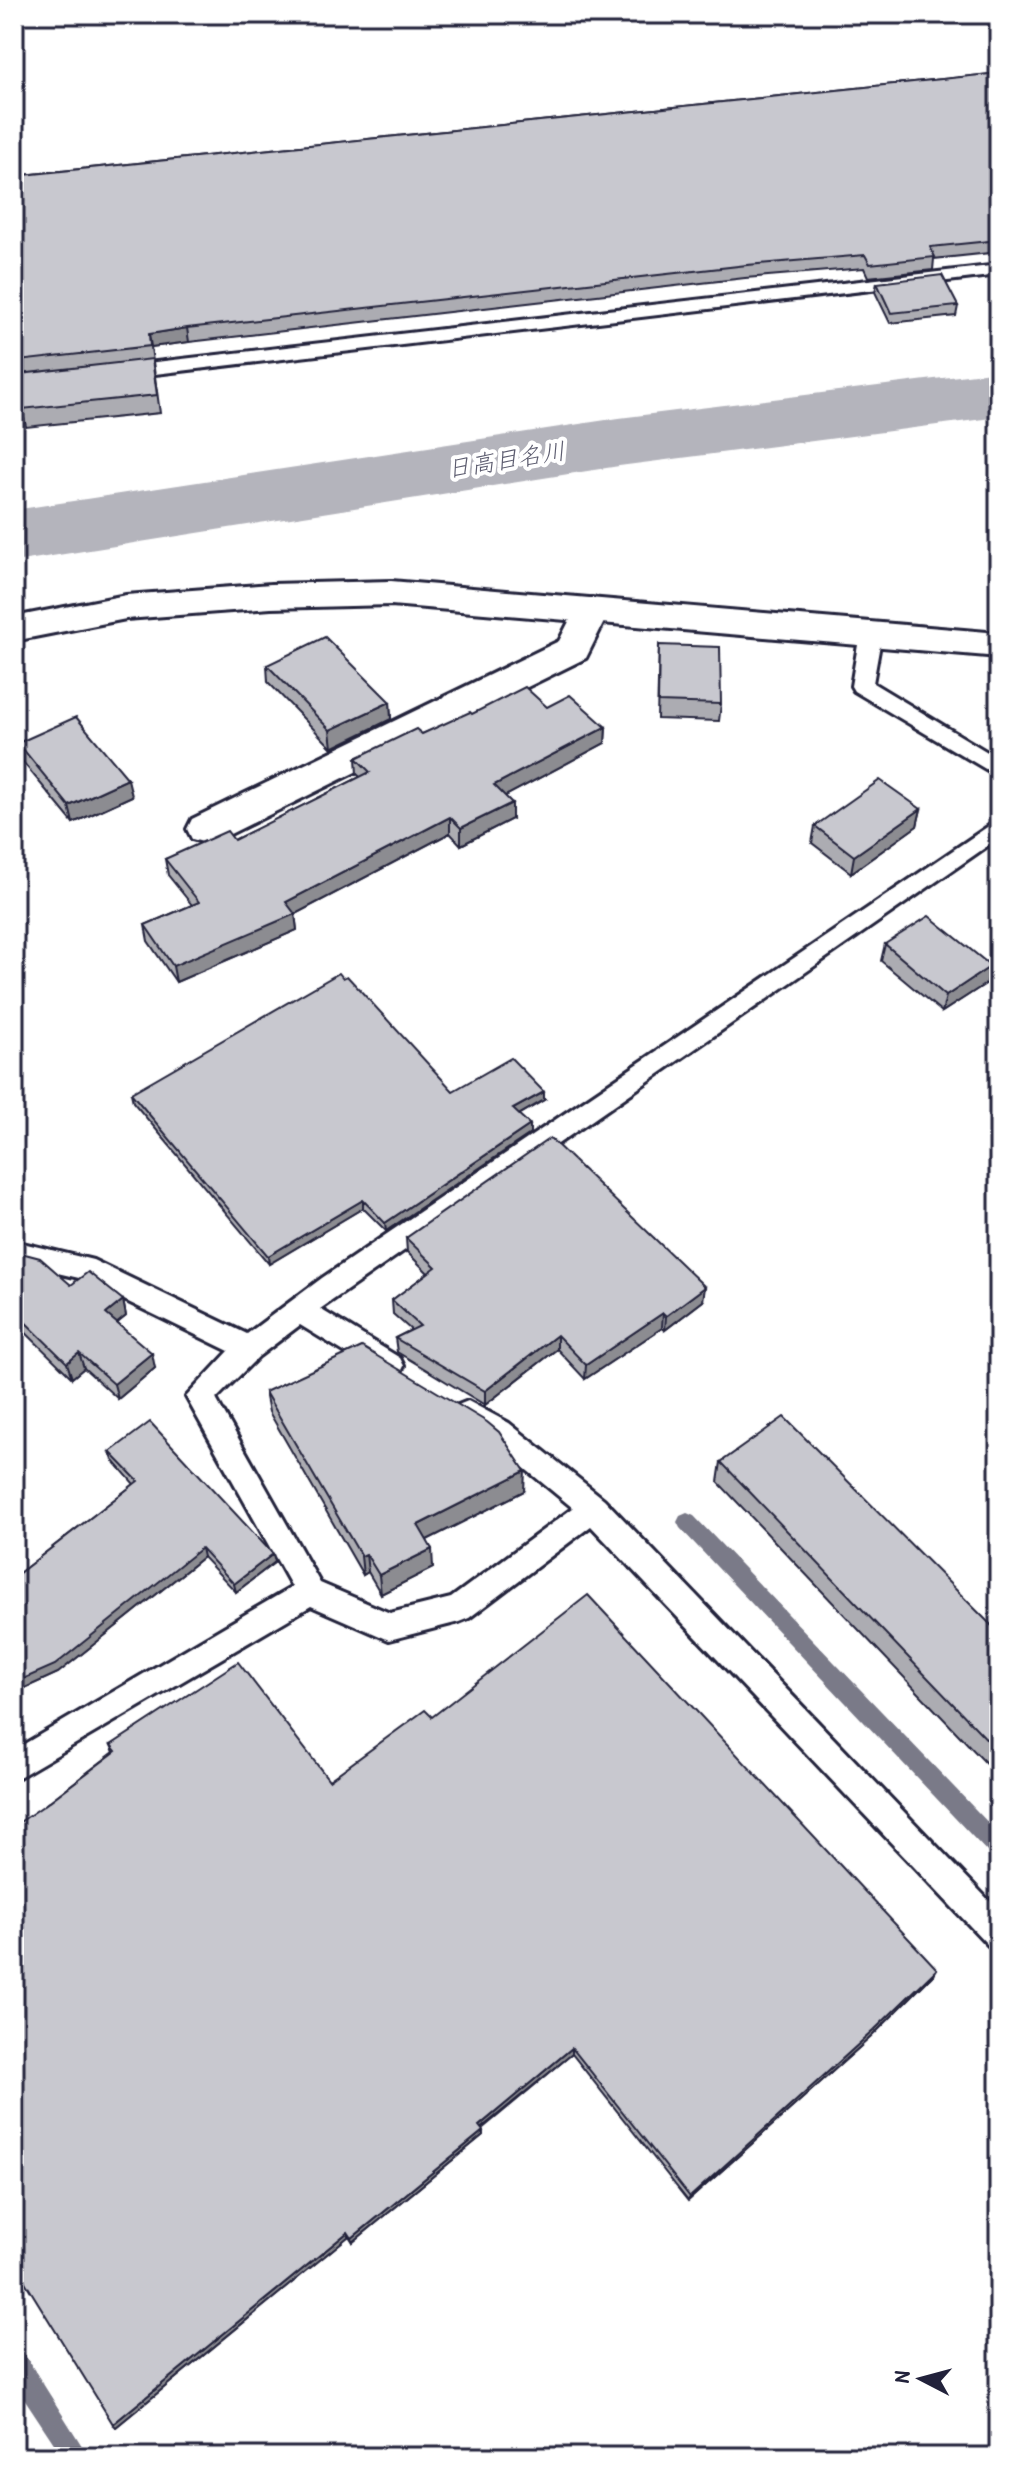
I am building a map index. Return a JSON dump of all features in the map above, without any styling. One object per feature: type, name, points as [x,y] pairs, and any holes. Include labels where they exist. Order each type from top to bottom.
[{"type":"street","points":[[14,629],[126,607],[271,596],[391,593],[999,645]]},
{"type":"street","points":[[206,829],[573,649],[592,610]]},
{"type":"lane","points":[[93,375],[999,270]]},
{"type":"lane","points":[[871,633],[862,686],[999,769]]},
{"type":"lane","points":[[593,1509],[459,1609],[389,1627],[310,1592],[200,1397],[249,1348],[300,1311],[999,827]]},
{"type":"lane","points":[[14,1252],[84,1268],[249,1348]]},
{"type":"lane","points":[[300,1311],[419,1383]]},
{"type":"lane","points":[[446,1399],[499,1431],[593,1509],[999,1934]]},
{"type":"lane","points":[[14,1766],[310,1592]]},
{"type":"building","points":[[999,73],[999,240],[930,247],[935,257],[870,264],[865,255],[747,265],[187,328],[149,334],[150,346],[19,361],[19,350],[14,350],[14,176]]},
{"type":"building","points":[[942,275],[958,306],[891,313],[877,283]]},
{"type":"building","points":[[152,359],[157,395],[22,409],[20,374]]},
{"type":"building","points":[[325,637],[390,702],[330,730],[267,665]]},
{"type":"building","points":[[659,645],[720,647],[721,704],[658,702]]},
{"type":"building","points":[[525,687],[547,707],[570,695],[606,727],[494,785],[512,803],[461,828],[450,817],[286,902],[295,914],[173,966],[145,925],[199,902],[165,859],[227,831],[234,840],[370,772],[356,758],[416,729],[422,734],[470,712],[472,714]]},
{"type":"building","points":[[76,717],[128,779],[69,806],[18,743]]},
{"type":"building","points":[[880,780],[921,809],[854,856],[815,826]]},
{"type":"building","points":[[929,916],[991,966],[946,996],[885,944]]},
{"type":"building","points":[[339,973],[343,978],[347,976],[453,1091],[511,1058],[544,1092],[513,1109],[530,1125],[385,1223],[363,1200],[268,1256],[131,1093]]},
{"type":"building","points":[[550,1138],[705,1287],[666,1316],[663,1313],[586,1365],[557,1335],[485,1391],[395,1338],[420,1326],[392,1300],[436,1267],[406,1238]]},
{"type":"building","points":[[25,1254],[40,1258],[71,1285],[88,1272],[123,1300],[106,1314],[152,1353],[114,1384],[79,1353],[67,1363],[14,1311],[14,1263]]},
{"type":"building","points":[[362,1347],[487,1422],[499,1432],[525,1471],[418,1525],[432,1549],[379,1575],[366,1554],[361,1556],[265,1392]]},
{"type":"building","points":[[784,1417],[999,1633],[999,1752],[721,1462]]},
{"type":"building","points":[[150,1422],[273,1554],[234,1584],[201,1548],[55,1665],[14,1683],[14,1577],[138,1481],[110,1452]]},
{"type":"building","points":[[588,1595],[937,1969],[690,2197],[572,2048],[479,2126],[483,2131],[352,2238],[348,2232],[113,2424],[14,2264],[14,1826],[116,1751],[111,1745],[238,1662],[329,1780],[425,1710],[432,1717]]},
{"type":"waterway","name":"日高目名川","points":[[14,536],[619,442],[999,394]]},
{"type":"waterway","points":[[687,1522],[999,1849]]},
{"type":"waterway","points":[[14,2361],[77,2457]]}]
